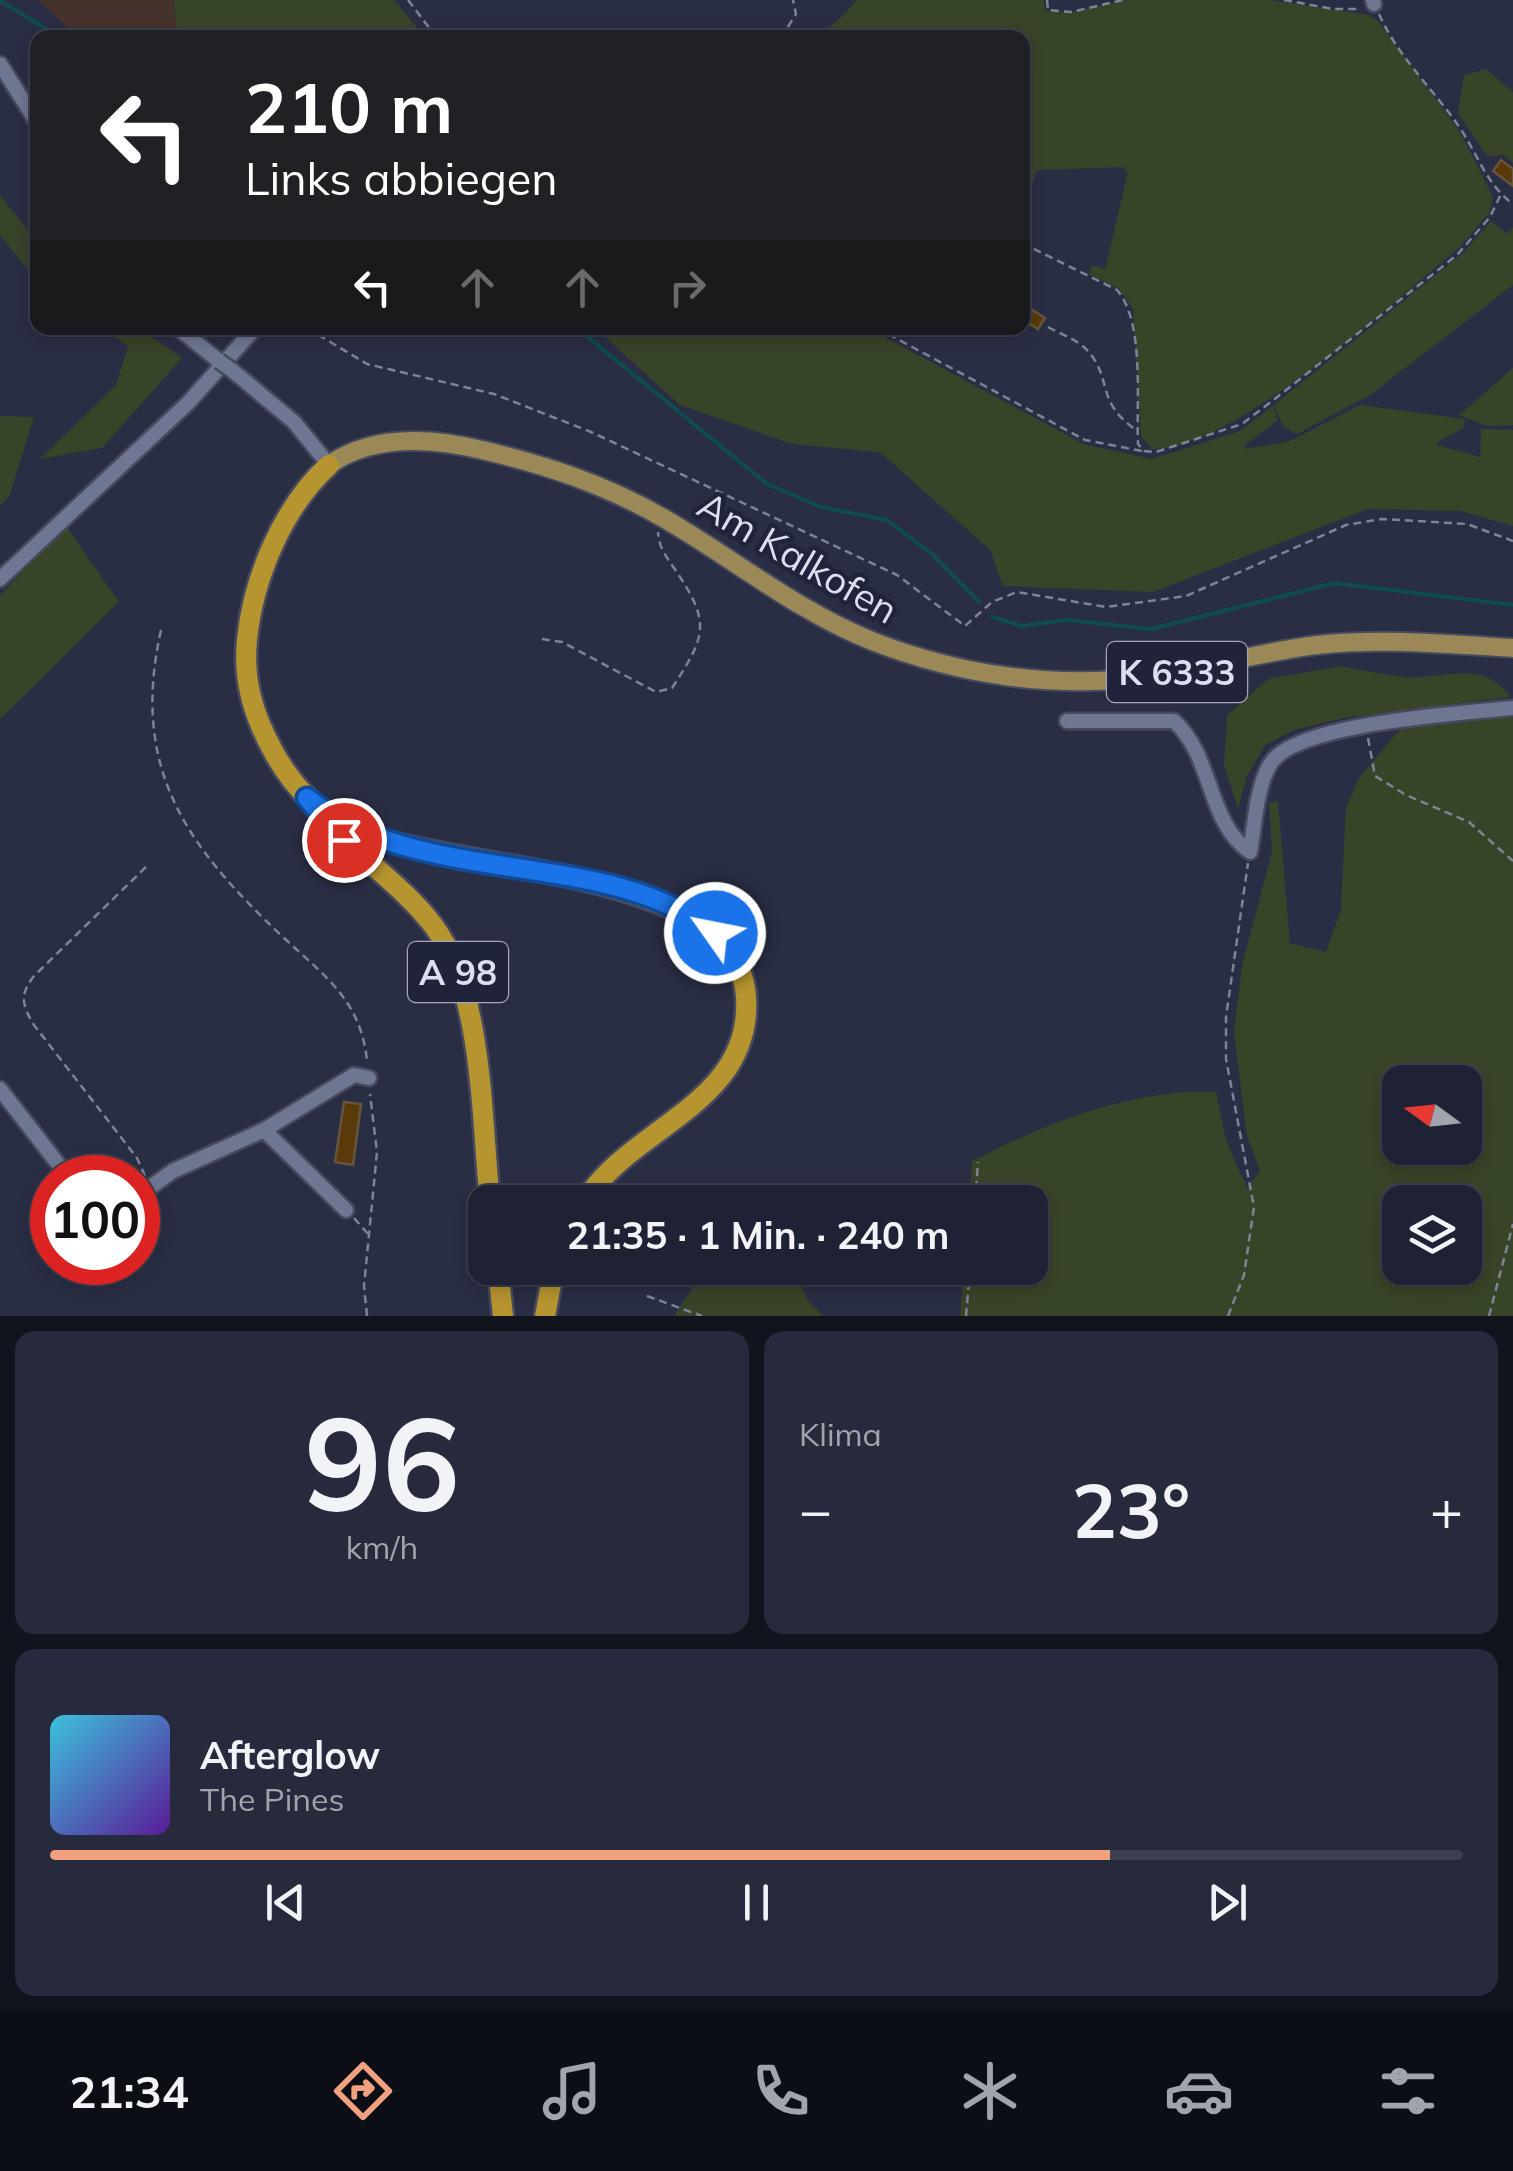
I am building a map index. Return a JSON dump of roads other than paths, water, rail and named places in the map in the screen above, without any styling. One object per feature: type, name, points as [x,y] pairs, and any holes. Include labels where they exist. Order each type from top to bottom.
[{"type":"highway","name":"A 98","points":[[330,466],[304,490],[264,572],[248,628],[245,668],[255,714],[284,771],[344,840],[416,906],[448,949],[468,1011],[488,1185]]},
{"type":"highway","name":"A 98","points":[[307,798],[348,826],[393,843],[650,897],[696,918],[730,950],[746,995],[745,1024],[722,1079],[697,1104],[612,1169],[598,1185]]},
{"type":"highway","points":[[500,1285],[503,1316]]},
{"type":"highway","points":[[546,1316],[551,1285]]},
{"type":"main road","name":"Am Kalkofen","points":[[330,466],[377,446],[435,441],[528,460],[578,477],[661,516],[846,630],[897,651],[980,673],[1047,681],[1109,680],[1318,645],[1412,642],[1513,648]]},
{"type":"street","points":[[0,64],[30,111]]},
{"type":"street","points":[[187,335],[294,422],[330,466]]},
{"type":"street","points":[[0,579],[188,403],[248,335]]},
{"type":"street","points":[[1067,721],[1174,721],[1196,749],[1231,839],[1250,852],[1268,766],[1280,751],[1304,739],[1367,726],[1513,708]]},
{"type":"street","points":[[160,1183],[264,1130],[354,1075],[369,1078]]},
{"type":"street","points":[[0,1089],[50,1155]]},
{"type":"street","points":[[264,1130],[346,1210]]},
{"type":"waterway","points":[[0,1],[48,30]]},
{"type":"waterway","points":[[585,335],[767,484],[821,507],[887,520],[931,553],[979,602]]},
{"type":"waterway","points":[[992,617],[1022,626],[1067,620],[1151,629],[1334,583],[1513,605]]}]
